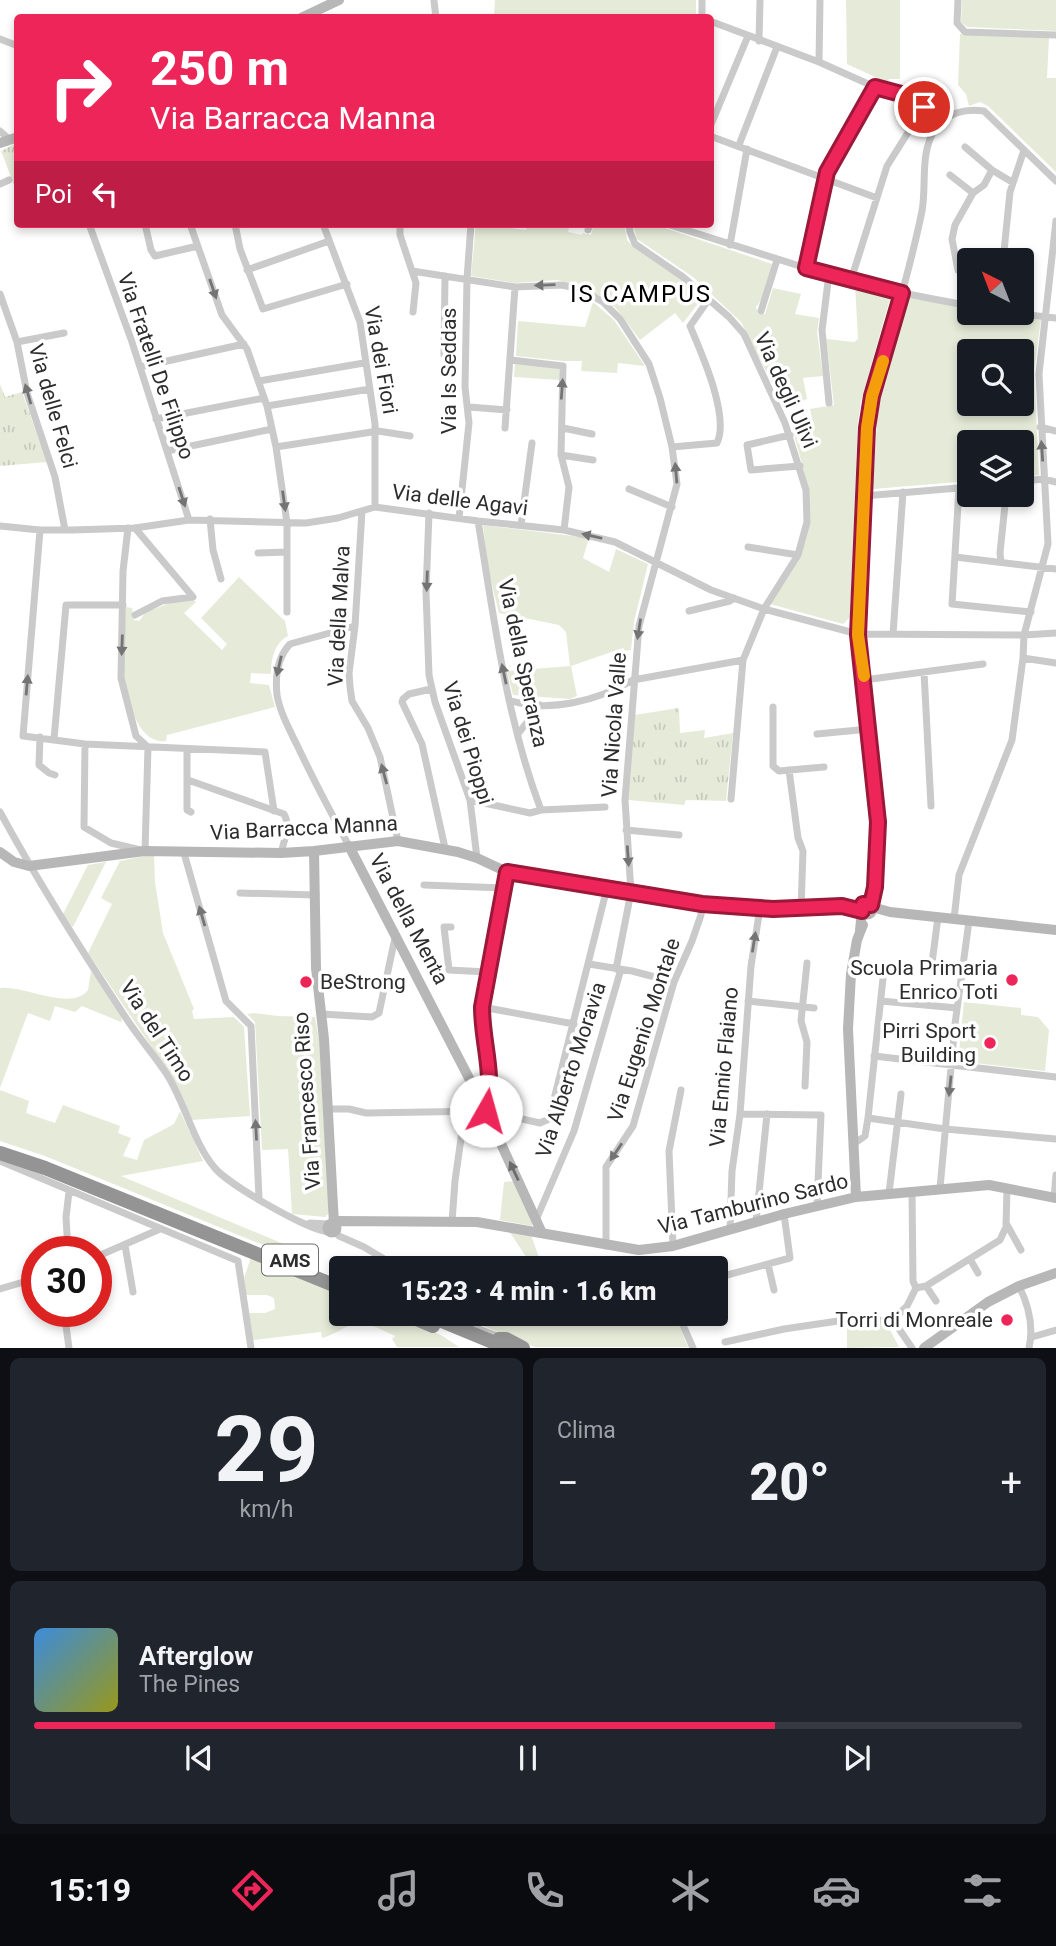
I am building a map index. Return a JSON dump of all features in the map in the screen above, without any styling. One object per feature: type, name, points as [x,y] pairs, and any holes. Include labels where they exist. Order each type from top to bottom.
[{"type":"highway","points":[[0,1146],[65,1168],[238,1249]]},
{"type":"highway","points":[[0,1153],[45,1168],[238,1249]]},
{"type":"highway","name":"AMS","points":[[238,1249],[329,1277]]},
{"type":"highway","name":"AMS","points":[[238,1249],[329,1284]]},
{"type":"highway","points":[[439,1326],[487,1343],[506,1343],[523,1348]]},
{"type":"highway","points":[[451,1326],[487,1343]]},
{"type":"street","points":[[309,14],[339,0]]},
{"type":"street","points":[[759,41],[760,0]]},
{"type":"street","points":[[819,62],[820,0]]},
{"type":"street","points":[[958,0],[957,23],[965,32],[1056,35]]},
{"type":"street","points":[[714,23],[819,62],[875,87],[916,98],[936,127]]},
{"type":"street","points":[[714,117],[748,36]]},
{"type":"street","points":[[739,145],[777,47]]},
{"type":"street","points":[[806,268],[825,178],[875,87]]},
{"type":"street","points":[[851,280],[887,166],[924,107]]},
{"type":"street","points":[[856,1197],[848,1029],[851,974],[874,883],[878,822],[858,635],[869,412],[923,205],[924,162],[936,127],[956,113],[970,108],[984,111],[1056,181]]},
{"type":"street","points":[[0,131],[9,140]]},
{"type":"street","points":[[714,137],[877,198]]},
{"type":"street","points":[[965,147],[992,170],[1012,182]]},
{"type":"street","points":[[730,245],[747,149]]},
{"type":"street","points":[[1004,248],[1012,182],[1024,150]]},
{"type":"street","points":[[957,265],[952,239],[961,212],[972,193],[984,185],[992,170]]},
{"type":"street","points":[[950,174],[972,193]]},
{"type":"street","points":[[0,184],[9,180]]},
{"type":"street","points":[[954,919],[959,875],[1012,740],[1024,635],[1052,519],[1044,479],[1039,374],[1056,221]]},
{"type":"street","name":"Via Fratelli De Filippo","points":[[90,228],[140,367],[189,520]]},
{"type":"street","points":[[146,228],[155,256],[198,246]]},
{"type":"street","points":[[191,228],[222,315],[253,360],[272,429],[287,523],[287,612]]},
{"type":"street","points":[[236,228],[247,270],[263,309],[347,284]]},
{"type":"street","name":"Via dei Fiori","points":[[325,228],[360,322],[375,432],[375,507]]},
{"type":"street","points":[[400,228],[416,283],[414,312]]},
{"type":"street","name":"Via Is Seddas","points":[[459,518],[469,407],[465,387],[471,228]]},
{"type":"street","name":"Via degli Ulivi","points":[[630,228],[635,244],[683,277],[729,317],[744,334],[790,435],[806,490],[805,531],[798,555],[764,609],[743,660],[731,799]]},
{"type":"street","points":[[689,228],[730,245],[806,268],[902,293],[957,304]]},
{"type":"street","points":[[247,270],[330,241]]},
{"type":"street","points":[[761,311],[778,260]]},
{"type":"street","name":"Via Nicola Valle","points":[[412,271],[516,287],[573,287],[612,310],[649,364],[662,406],[677,474],[672,506],[639,626],[633,680],[625,800],[631,892]]},
{"type":"street","points":[[829,274],[822,330],[829,403]]},
{"type":"street","points":[[444,355],[445,276]]},
{"type":"street","points":[[505,428],[516,287]]},
{"type":"street","name":"Via delle Felci","points":[[0,294],[17,342],[27,393],[55,477],[65,530]]},
{"type":"street","points":[[672,447],[717,443],[720,436],[717,401],[708,368],[690,326],[709,299]]},
{"type":"street","points":[[1034,316],[1056,318]]},
{"type":"street","points":[[17,342],[64,332]]},
{"type":"street","points":[[140,367],[244,344]]},
{"type":"street","points":[[511,359],[563,366],[561,455],[569,487],[564,530]]},
{"type":"street","points":[[259,381],[365,363]]},
{"type":"street","points":[[156,419],[370,389]]},
{"type":"street","points":[[469,407],[507,411]]},
{"type":"street","points":[[1040,427],[1056,431]]},
{"type":"street","points":[[563,428],[593,434]]},
{"type":"street","points":[[167,451],[272,429]]},
{"type":"street","points":[[276,447],[375,432],[410,436]]},
{"type":"street","points":[[790,435],[747,445],[751,470],[800,466]]},
{"type":"street","points":[[521,525],[532,443]]},
{"type":"street","points":[[561,455],[593,460]]},
{"type":"street","points":[[1034,480],[1056,482]]},
{"type":"street","points":[[864,496],[957,488]]},
{"type":"street","points":[[629,489],[672,506]]},
{"type":"street","points":[[893,634],[903,492]]},
{"type":"street","name":"Via delle Agavi","points":[[0,526],[40,530],[132,528],[210,519],[287,523],[323,521],[375,507],[564,530],[615,542],[711,590],[764,609],[858,635],[1056,633]]},
{"type":"street","points":[[958,507],[952,604],[1031,612]]},
{"type":"street","points":[[1001,562],[1005,507]]},
{"type":"street","name":"Via della Malva","points":[[362,511],[355,626],[349,673],[352,701],[368,728],[380,757],[398,841]]},
{"type":"street","name":"Via dei Pioppi","points":[[429,513],[426,592],[431,689],[470,800],[477,858]]},
{"type":"street","points":[[210,519],[213,550],[221,579]]},
{"type":"street","name":"Via della Speranza","points":[[478,521],[509,700],[541,810]]},
{"type":"street","points":[[85,744],[84,827],[111,843],[145,852],[148,747],[136,736],[121,678],[123,571],[132,528]]},
{"type":"street","points":[[132,528],[193,597],[162,601],[135,615]]},
{"type":"street","points":[[40,530],[23,736],[85,744],[264,752],[274,811]]},
{"type":"street","points":[[748,547],[798,555]]},
{"type":"street","points":[[258,553],[287,552]]},
{"type":"street","points":[[955,557],[1056,569]]},
{"type":"street","points":[[689,611],[734,598]]},
{"type":"street","points":[[54,739],[66,606],[123,605]]},
{"type":"street","name":"Via della Menta","points":[[355,626],[290,644],[280,658],[277,677],[282,712],[313,779],[485,1097],[486,1111],[542,1233]]},
{"type":"street","points":[[1023,658],[1056,663]]},
{"type":"street","points":[[509,700],[540,705],[583,701],[620,688],[633,680],[743,660]]},
{"type":"street","points":[[864,680],[983,664]]},
{"type":"street","points":[[924,672],[931,806]]},
{"type":"street","points":[[431,689],[409,694],[402,702],[422,744],[445,848]]},
{"type":"street","points":[[518,734],[540,705]]},
{"type":"street","points":[[773,706],[772,766],[779,771],[824,767]]},
{"type":"street","points":[[817,734],[869,729]]},
{"type":"street","points":[[40,737],[39,765],[55,775]]},
{"type":"street","points":[[187,749],[187,810],[191,812]]},
{"type":"street","points":[[789,771],[798,838],[803,851],[801,909]]},
{"type":"street","points":[[188,779],[284,814],[287,819],[281,853]]},
{"type":"street","points":[[470,800],[530,813],[541,810],[605,807]]},
{"type":"street","name":"Via del Timo","points":[[1,816],[130,1023],[165,1072],[214,1168],[230,1181],[302,1223],[324,1232],[332,1227],[339,1236],[379,1256]]},
{"type":"street","points":[[626,830],[678,835]]},
{"type":"street","name":"Via Barracca Manna","points":[[31,866],[145,852],[281,853],[398,841],[445,848],[477,858],[507,872],[702,904],[801,909],[842,906],[1056,930]]},
{"type":"street","points":[[108,856],[111,843]]},
{"type":"street","name":"Via Francesco Riso","points":[[314,851],[316,968],[328,1110],[332,1227]]},
{"type":"street","points":[[0,852],[13,862],[31,866]]},
{"type":"street","points":[[184,853],[226,1001],[251,1026],[259,1198]]},
{"type":"street","points":[[485,1097],[491,1075],[482,1025],[482,1007],[507,872]]},
{"type":"street","points":[[424,885],[504,888]]},
{"type":"street","points":[[328,1110],[349,1109],[366,1113],[465,1110],[486,1111],[540,1123],[549,1119],[607,888]]},
{"type":"street","name":"Via Alberto Moravia","points":[[536,1220],[574,1131],[618,969],[631,892]]},
{"type":"street","points":[[240,893],[316,895]]},
{"type":"street","name":"Via Eugenio Montale","points":[[606,1246],[606,1167],[634,1126],[674,982],[692,941],[702,904]]},
{"type":"street","name":"Via Ennio Flaiano","points":[[730,1229],[732,1171],[740,1114],[751,966],[760,908]]},
{"type":"street","points":[[932,963],[938,917]]},
{"type":"street","points":[[940,1188],[957,1008],[969,920]]},
{"type":"street","points":[[451,927],[444,927],[449,970],[488,972]]},
{"type":"street","points":[[321,1014],[372,1017],[379,1013],[396,935]]},
{"type":"street","points":[[805,1086],[807,1042],[801,1021],[807,963]]},
{"type":"street","points":[[589,964],[674,982]]},
{"type":"street","points":[[855,1143],[865,1136],[884,969]]},
{"type":"street","points":[[881,1001],[957,1008]]},
{"type":"street","points":[[748,1002],[814,1008]]},
{"type":"street","points":[[482,1007],[574,1024]]},
{"type":"street","points":[[874,1056],[1056,1077]]},
{"type":"street","points":[[673,1245],[669,1152],[681,1090]]},
{"type":"street","points":[[889,1193],[901,1094]]},
{"type":"street","points":[[453,1222],[455,1181],[465,1110]]},
{"type":"street","points":[[740,1114],[821,1115],[817,1205]]},
{"type":"street","points":[[756,1222],[767,1114]]},
{"type":"street","points":[[868,1118],[945,1129],[1056,1139]]},
{"type":"street","points":[[0,1161],[160,1228],[238,1249],[251,1348]]},
{"type":"street","points":[[1055,1198],[1056,1175]]},
{"type":"street","name":"Via Tamburino Sardo","points":[[332,1227],[340,1221],[477,1222],[639,1250],[673,1245],[784,1213],[856,1197],[989,1185],[1055,1198]]},
{"type":"street","points":[[916,1287],[926,1286],[1000,1240],[1006,1223],[1007,1188]]},
{"type":"street","points":[[912,1190],[913,1281],[916,1287]]},
{"type":"street","points":[[67,1236],[69,1192]]},
{"type":"street","points":[[728,1275],[790,1258],[784,1213]]},
{"type":"street","points":[[1006,1223],[1021,1250]]},
{"type":"street","points":[[112,1250],[160,1228]]},
{"type":"street","points":[[125,1245],[133,1293]]},
{"type":"street","points":[[970,1259],[978,1273]]},
{"type":"street","points":[[768,1264],[774,1290]]},
{"type":"street","points":[[924,1348],[988,1302],[1019,1286],[1056,1273]]},
{"type":"street","points":[[0,1289],[21,1283]]},
{"type":"street","points":[[926,1286],[936,1301]]},
{"type":"street","points":[[1019,1286],[1030,1315],[1030,1348]]},
{"type":"street","points":[[848,1318],[852,1321],[893,1320],[907,1306],[916,1287]]},
{"type":"street","points":[[893,1320],[912,1348]]},
{"type":"street","points":[[725,1342],[838,1321]]},
{"type":"street","points":[[472,1326],[506,1343]]},
{"type":"street","points":[[683,1326],[693,1347]]},
{"type":"street","points":[[66,1327],[69,1348]]},
{"type":"street","points":[[1032,1337],[1056,1330]]},
{"type":"green space","points":[[495,0],[696,0],[696,14],[494,14]]},
{"type":"green space","points":[[846,0],[900,0],[900,79],[889,79],[888,83],[847,64]]},
{"type":"green space","points":[[962,0],[1056,0],[1056,31],[967,27],[961,22]]},
{"type":"green space","points":[[960,34],[1049,38],[1047,78],[1056,78],[1056,172],[988,106],[980,102],[969,106],[966,94],[958,85]]},
{"type":"green space","points":[[14,144],[14,184],[1,151]]},
{"type":"green space","points":[[476,228],[569,228],[568,232],[591,235],[593,228],[625,228],[627,240],[634,247],[685,281],[703,297],[683,323],[675,313],[640,340],[615,307],[579,285],[557,280],[515,283],[471,276]]},
{"type":"green space","points":[[634,228],[665,228],[772,264],[762,299],[756,307],[758,314],[765,314],[773,288],[801,294],[795,314],[819,318],[817,332],[823,376],[803,378],[807,399],[785,409],[741,322],[693,277],[637,239]]},
{"type":"green space","points":[[855,284],[891,295],[861,401],[858,421],[850,617],[843,624],[770,604],[797,563],[807,533],[807,489],[793,432],[814,427],[810,409],[834,405],[826,339],[854,342],[858,339]]},
{"type":"green space","points":[[909,298],[957,306],[957,326],[1034,326],[1034,319],[1041,320],[1034,370],[1039,475],[1034,475],[1034,430],[957,430],[957,482],[873,489],[878,404]]},
{"type":"green space","points":[[593,302],[614,320],[645,366],[618,363],[617,373],[581,371],[582,361],[516,356],[518,321],[585,327]]},
{"type":"green space","points":[[515,363],[559,369],[559,380],[514,377]]},
{"type":"green space","points":[[0,384],[5,397],[22,392],[47,462],[0,466]]},
{"type":"green space","points":[[483,525],[589,538],[583,558],[609,572],[616,549],[648,564],[634,622],[631,650],[625,651],[623,648],[571,666],[577,696],[570,699],[513,695],[507,671],[570,666],[566,632],[559,625],[499,613],[488,569]]},
{"type":"green space","points":[[239,577],[285,621],[288,636],[276,647],[271,674],[251,673],[250,683],[269,685],[275,707],[167,735],[166,741],[148,736],[131,708],[124,678],[126,607],[132,608],[134,620],[139,621],[146,612],[189,596],[196,602],[184,613],[222,650],[227,644],[201,618]]},
{"type":"green space","points":[[679,708],[680,733],[705,730],[704,738],[733,733],[726,801],[686,800],[684,805],[628,800],[634,715]]},
{"type":"green space","points":[[154,856],[163,933],[194,1009],[194,1019],[234,1017],[244,1027],[250,1116],[192,1120],[170,1074],[88,953],[112,904],[101,898],[120,861]]},
{"type":"green space","points":[[106,862],[73,927],[71,926],[63,914],[88,865]]},
{"type":"green space","points":[[91,971],[123,1017],[121,1022],[82,1006],[75,1012],[55,1006],[50,1021],[28,1013],[0,1088],[0,988],[71,999],[88,990]]},
{"type":"green space","points":[[964,1002],[1021,1008],[1021,1015],[1038,1017],[1049,1030],[1045,1071],[958,1061]]},
{"type":"green space","points":[[247,1014],[315,1017],[319,1039],[329,1213],[325,1217],[292,1214],[288,1149],[262,1150],[255,1022]]},
{"type":"green space","points":[[0,1090],[29,1101],[26,1113],[55,1123],[63,1105],[120,1126],[118,1133],[131,1138],[123,1156],[137,1160],[144,1140],[174,1124],[180,1111],[203,1161],[121,1176],[291,1247],[315,1260],[312,1265],[45,1156],[0,1141]]},
{"type":"green space","points":[[515,1181],[532,1226],[500,1220],[504,1182]]},
{"type":"green space","points":[[509,1231],[531,1235],[538,1256],[525,1256]]},
{"type":"green space","points":[[251,1257],[329,1289],[329,1326],[349,1326],[322,1338],[321,1332],[253,1340],[249,1313],[265,1313],[275,1309],[274,1298],[267,1295],[246,1295],[244,1278]]},
{"type":"green space","points":[[858,1322],[886,1322],[899,1347],[847,1348],[847,1328]]},
{"type":"green space","points":[[372,1326],[420,1326],[441,1335],[459,1347],[397,1347],[392,1339],[395,1336]]},
{"type":"green space","points":[[484,1326],[679,1326],[688,1347],[535,1347]]},
{"type":"slow traffic","points":[[864,676],[858,635],[867,428],[872,396],[883,361]]},
{"type":"place","name":"Scuola Primaria Enrico Toti","points":[[1012,980]]},
{"type":"place","name":"BeStrong","points":[[306,982]]},
{"type":"place","name":"Pirri Sport Building","points":[[990,1043]]},
{"type":"place","name":"Torri di Monreale","points":[[1007,1320]]},
{"type":"district","name":"IS CAMPUS","points":[[641,294]]},
{"type":"route","points":[[486,1111],[491,1075],[482,1025],[482,1007],[507,872],[730,907],[773,909],[842,906],[862,911],[863,904],[871,905],[875,887],[878,822],[858,635],[867,428],[872,396],[902,293],[806,268],[827,172],[875,87],[916,98],[924,107]]}]
